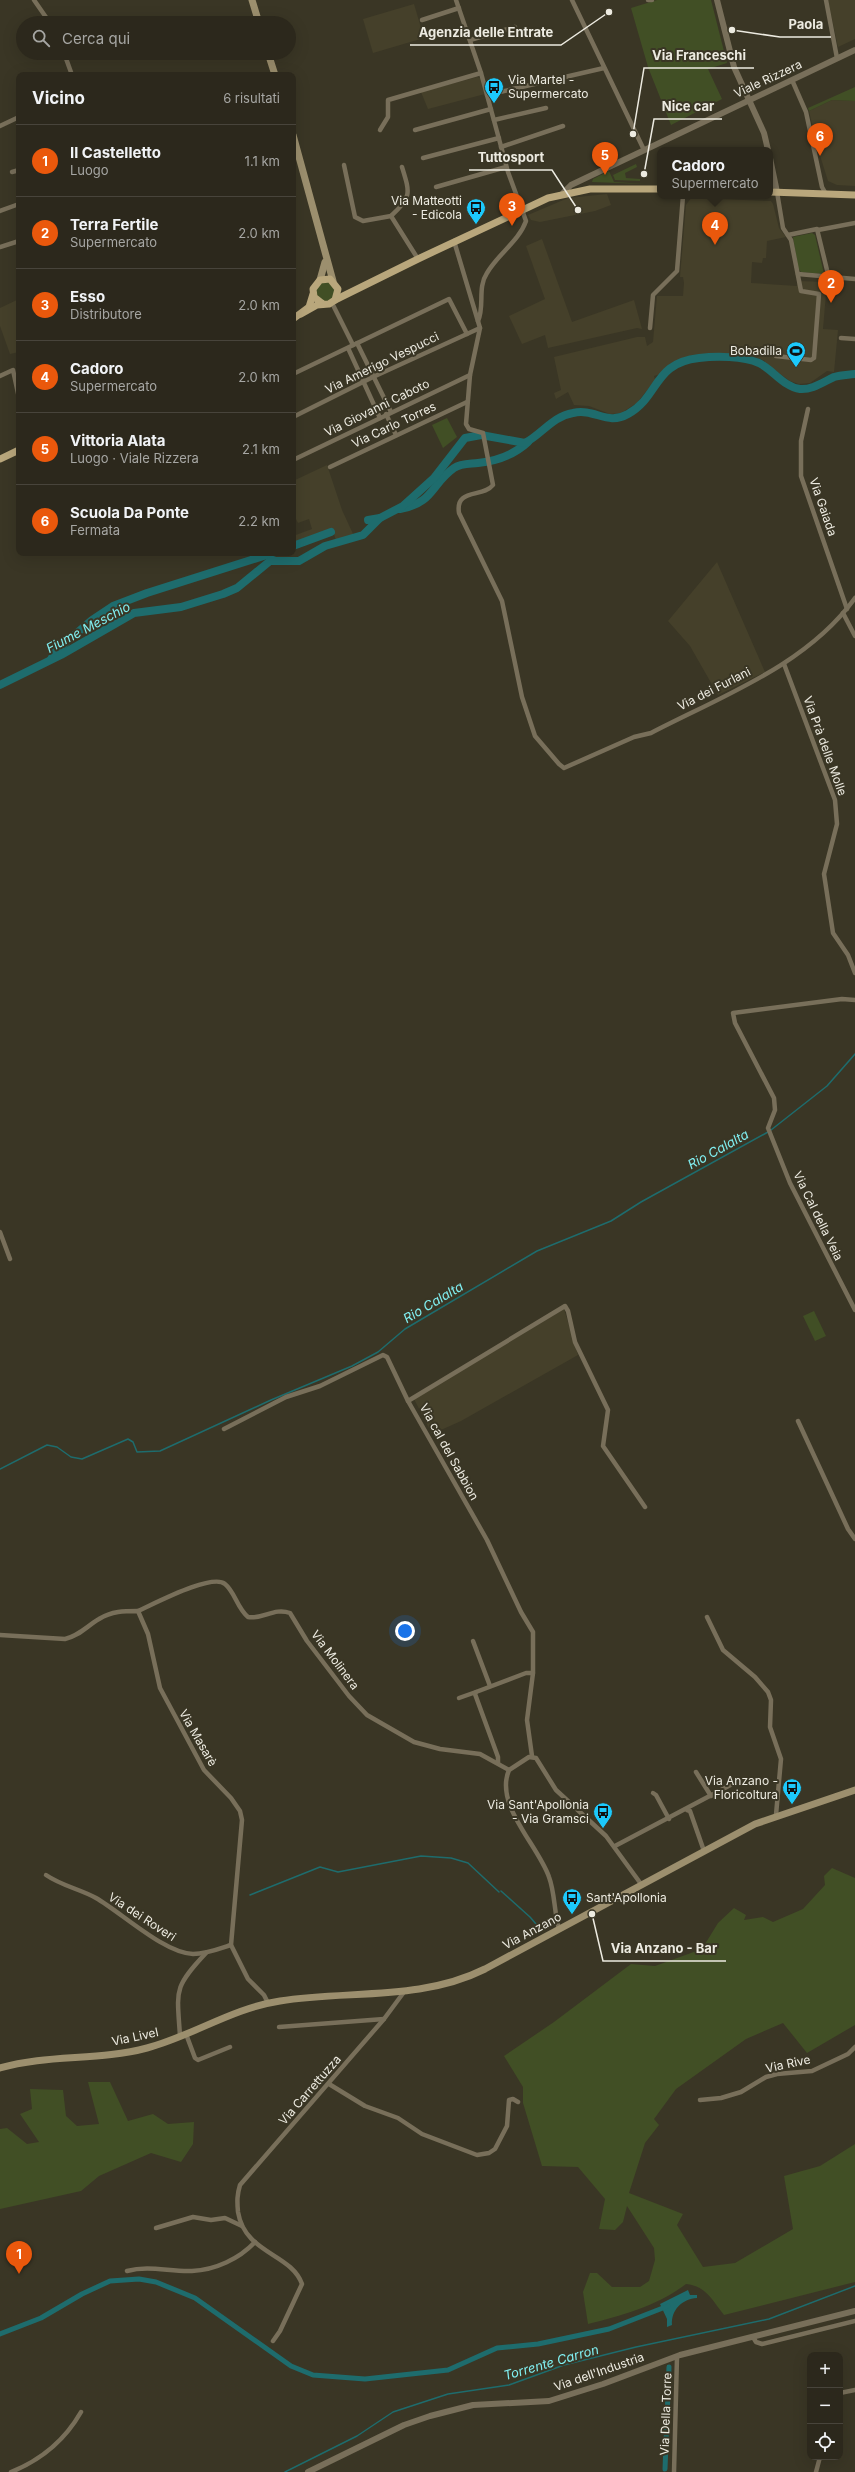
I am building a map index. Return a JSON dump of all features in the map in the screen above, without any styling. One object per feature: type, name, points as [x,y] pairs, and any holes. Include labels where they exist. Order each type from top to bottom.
[{"type":"main road","points":[[252,0],[256,16]]},
{"type":"main road","points":[[270,60],[273,72]]},
{"type":"main road","points":[[296,146],[325,251],[339,293],[334,302]]},
{"type":"main road","points":[[296,317],[323,304],[334,302],[360,287],[522,209],[563,193],[598,189],[657,189]]},
{"type":"main road","points":[[773,192],[855,195]]},
{"type":"main road","points":[[301,314],[311,304],[315,285],[320,280],[324,271],[325,251]]},
{"type":"main road","points":[[320,280],[327,278],[346,288],[360,287]]},
{"type":"main road","points":[[313,294],[316,300],[323,304]]},
{"type":"main road","points":[[0,459],[16,451]]},
{"type":"main road","name":"Via Anzano","points":[[268,2003],[296,1999],[404,1992],[433,1987],[473,1974],[641,1884],[776,1815],[855,1790]]},
{"type":"main road","name":"Via Livel","points":[[0,2068],[23,2063],[132,2052],[183,2035],[268,2003]]},
{"type":"street","points":[[34,0],[45,16]]},
{"type":"street","points":[[456,0],[481,73],[506,167],[526,221],[523,230],[487,273],[480,293],[482,313],[478,321]]},
{"type":"street","points":[[572,0],[644,150]]},
{"type":"street","points":[[717,0],[734,67],[764,133],[767,147]]},
{"type":"street","points":[[826,0],[838,58]]},
{"type":"street","points":[[422,20],[460,8]]},
{"type":"street","points":[[470,40],[514,27]]},
{"type":"street","name":"Viale Rizzera","points":[[563,193],[573,185],[644,150],[855,50]]},
{"type":"street","points":[[67,60],[71,72]]},
{"type":"street","points":[[487,96],[604,68]]},
{"type":"street","points":[[380,130],[388,117],[388,100],[481,73]]},
{"type":"street","points":[[792,80],[804,106],[826,194]]},
{"type":"street","points":[[494,120],[546,108]]},
{"type":"street","points":[[415,130],[491,110]]},
{"type":"street","points":[[0,126],[16,118]]},
{"type":"street","points":[[501,147],[563,126]]},
{"type":"street","points":[[423,158],[499,138]]},
{"type":"street","points":[[344,165],[355,217],[363,221],[391,216],[404,204],[408,194],[402,168]]},
{"type":"street","points":[[436,187],[506,167]]},
{"type":"street","points":[[12,172],[16,171]]},
{"type":"street","points":[[773,192],[783,228],[791,240],[802,292],[819,294],[814,358],[811,360],[776,356]]},
{"type":"street","points":[[650,328],[653,295],[677,271],[683,199]]},
{"type":"street","points":[[0,211],[16,205]]},
{"type":"street","points":[[391,216],[418,259]]},
{"type":"street","points":[[788,235],[814,229],[818,230],[855,223]]},
{"type":"street","points":[[818,230],[827,270]]},
{"type":"street","points":[[454,241],[480,328],[470,375],[467,402]]},
{"type":"street","points":[[0,247],[16,242]]},
{"type":"street","points":[[798,274],[855,279]]},
{"type":"street","points":[[296,373],[449,299],[467,334]]},
{"type":"street","points":[[334,302],[353,345],[364,382],[380,418]]},
{"type":"street","name":"Via Amerigo Vespucci","points":[[296,416],[373,377],[480,328]]},
{"type":"street","points":[[841,338],[855,339]]},
{"type":"street","points":[[353,345],[373,377],[391,412]]},
{"type":"street","points":[[0,376],[13,370],[16,384]]},
{"type":"street","name":"Via Giovanni Caboto","points":[[296,459],[386,414],[470,375]]},
{"type":"street","name":"Via dei Furlani","points":[[467,402],[466,424],[469,429],[483,433],[494,485],[463,497],[459,503],[459,513],[502,601],[520,689],[535,736],[552,759],[564,768],[634,737],[650,732],[784,664],[843,613],[855,598]]},
{"type":"street","name":"Via Carlo Torres","points":[[330,466],[467,402]]},
{"type":"street","name":"Via Gaiada","points":[[808,409],[800,445],[801,476],[847,609]]},
{"type":"street","points":[[386,414],[396,435]]},
{"type":"street","points":[[843,613],[855,636]]},
{"type":"street","name":"Via Prà delle Molle","points":[[784,664],[835,800],[837,824],[824,874],[833,933],[848,955],[855,973]]},
{"type":"street","name":"Via Cal della Veia","points":[[855,1000],[842,999],[733,1016],[774,1098],[775,1110],[768,1128],[770,1134],[794,1190],[855,1310]]},
{"type":"street","points":[[0,1232],[10,1259]]},
{"type":"street","name":"Via cal del Sabbion","points":[[533,1673],[533,1632],[521,1612],[487,1540],[408,1401],[565,1306],[568,1311],[579,1353],[608,1410],[603,1446],[645,1507]]},
{"type":"street","points":[[224,1428],[286,1397],[320,1386],[383,1355],[387,1357],[408,1401]]},
{"type":"street","points":[[798,1421],[848,1529],[855,1539]]},
{"type":"street","name":"Via Molinera","points":[[138,1611],[197,1586],[219,1581],[230,1589],[240,1608],[248,1616],[260,1617],[275,1610],[290,1613],[307,1641],[353,1701],[367,1715],[421,1745],[440,1749],[471,1752],[498,1763],[508,1770]]},
{"type":"street","points":[[0,1635],[65,1639],[75,1637],[100,1618],[120,1611],[138,1611]]},
{"type":"street","name":"Via Masarè","points":[[138,1611],[148,1634],[160,1688],[169,1707],[204,1770],[240,1811],[242,1820],[231,1945]]},
{"type":"street","points":[[707,1617],[723,1650],[755,1677],[768,1692],[771,1700],[770,1727],[781,1759],[776,1815]]},
{"type":"street","points":[[473,1641],[490,1686]]},
{"type":"street","points":[[459,1698],[526,1673],[533,1673],[527,1720],[532,1756],[562,1796],[615,1846],[641,1884]]},
{"type":"street","points":[[476,1692],[475,1694],[498,1757],[498,1763]]},
{"type":"street","points":[[532,1756],[508,1770],[506,1786],[509,1803],[550,1878],[559,1929]]},
{"type":"street","points":[[696,1772],[711,1796]]},
{"type":"street","points":[[615,1846],[687,1810],[738,1781]]},
{"type":"street","points":[[653,1793],[656,1795],[669,1819]]},
{"type":"street","points":[[687,1810],[690,1811],[704,1851]]},
{"type":"street","name":"Via dei Roveri","points":[[46,1875],[58,1883],[95,1898],[176,1951],[192,1954],[206,1953],[231,1945]]},
{"type":"street","points":[[231,1945],[248,1978],[264,1995],[268,2003]]},
{"type":"street","points":[[206,1953],[178,1987],[177,1999],[183,2035],[195,2058],[198,2060],[230,2047]]},
{"type":"street","name":"Via Carrettuzza","points":[[242,2226],[236,2197],[240,2185],[329,2084],[384,2019],[404,1992]]},
{"type":"street","points":[[279,2027],[384,2019]]},
{"type":"street","name":"Via Rive","points":[[700,2100],[721,2098],[741,2092],[766,2077],[777,2074],[812,2071],[848,2054],[855,2047]]},
{"type":"street","points":[[329,2084],[365,2106],[398,2118],[422,2134],[478,2155],[489,2153],[496,2149],[507,2126],[509,2100],[513,2099],[518,2102]]},
{"type":"street","points":[[156,2228],[193,2218],[211,2220],[225,2218],[242,2226],[243,2230],[255,2242],[291,2269],[302,2284],[280,2331],[273,2341]]},
{"type":"street","points":[[127,2270],[155,2268],[191,2271],[204,2269],[231,2261],[244,2254],[255,2242]]},
{"type":"street","name":"Via dell'Industria","points":[[308,2472],[404,2425],[430,2416],[473,2405],[549,2401],[603,2384],[677,2357],[855,2311]]},
{"type":"street","points":[[753,2337],[756,2342],[762,2344],[855,2321]]},
{"type":"street","name":"Via Della Torre","points":[[674,2472],[677,2357]]},
{"type":"street","points":[[843,2392],[855,2390]]},
{"type":"street","points":[[11,2472],[31,2463],[53,2448],[81,2412]]},
{"type":"street","points":[[816,2472],[819,2460]]},
{"type":"shaded area","points":[[828,0],[855,0],[855,39],[838,47]]},
{"type":"shaded area","points":[[414,4],[424,38],[373,53],[363,19]]},
{"type":"shaded area","points":[[477,77],[481,78],[485,94],[428,109],[421,92]]},
{"type":"shaded area","points":[[832,100],[855,101],[855,186],[837,185],[828,181],[818,149],[809,111]]},
{"type":"shaded area","points":[[607,194],[611,205],[595,211],[540,222],[531,220],[528,215],[568,198]]},
{"type":"shaded area","points":[[690,199],[771,201],[779,228],[786,237],[767,241],[766,258],[763,258],[762,263],[752,262],[751,283],[797,286],[797,281],[827,282],[823,329],[838,330],[834,372],[827,371],[810,383],[799,384],[790,381],[765,363],[765,361],[755,357],[725,354],[692,355],[673,362],[660,374],[654,376],[655,380],[637,403],[621,413],[610,414],[589,406],[574,405],[568,392],[556,399],[554,393],[561,390],[554,357],[637,337],[645,337],[647,346],[653,342],[657,296],[683,296],[684,283],[683,277],[680,277],[686,205]]},
{"type":"shaded area","points":[[542,239],[572,322],[634,300],[642,329],[637,328],[548,348],[545,335],[522,344],[509,316],[545,299],[526,246]]},
{"type":"shaded area","points":[[16,300],[16,353],[10,354],[0,326],[0,308]]},
{"type":"shaded area","points":[[327,465],[342,510],[354,536],[336,540],[332,529],[296,542],[296,535],[312,529],[309,519],[298,523],[296,519],[296,480]]},
{"type":"shaded area","points":[[717,562],[765,672],[718,695],[690,646],[668,621]]},
{"type":"shaded area","points":[[564,1309],[578,1355],[461,1421],[432,1434],[414,1399]]},
{"type":"green space","points":[[657,0],[711,0],[727,63],[708,69],[722,99],[671,125],[648,67],[631,8]]},
{"type":"green space","points":[[855,87],[855,101],[832,100],[809,111],[808,108]]},
{"type":"green space","points":[[636,164],[637,167],[625,173],[626,178],[640,179],[640,181],[615,180],[613,175]]},
{"type":"green space","points":[[609,171],[614,182],[646,184],[592,182],[593,179]]},
{"type":"green space","points":[[812,233],[815,235],[824,274],[801,272],[798,268],[793,237]]},
{"type":"green space","points":[[327,281],[335,286],[334,298],[325,302],[317,296],[316,289],[320,283]]},
{"type":"green space","points":[[447,418],[457,437],[443,448],[432,425]]},
{"type":"green space","points":[[814,1311],[826,1336],[815,1341],[803,1316]]},
{"type":"green space","points":[[832,1868],[855,1878],[855,2025],[807,2053],[783,2023],[746,2039],[676,2089],[654,2119],[659,2125],[645,2143],[629,2193],[683,2214],[677,2225],[703,2267],[735,2263],[793,2229],[784,2176],[820,2166],[855,2144],[855,2282],[724,2315],[704,2291],[693,2285],[686,2284],[652,2304],[588,2324],[583,2292],[590,2273],[597,2273],[612,2287],[640,2287],[649,2281],[655,2260],[654,2248],[627,2206],[623,2222],[615,2230],[599,2229],[605,2199],[578,2167],[542,2166],[523,2103],[523,2087],[504,2056],[554,2022],[631,1964],[655,1966],[702,1949],[718,1923],[734,1908],[746,1915],[744,1920],[763,1917],[773,1922],[803,1909],[825,1885],[824,1876]]},
{"type":"green space","points":[[88,2082],[110,2082],[128,2121],[153,2114],[168,2124],[194,2122],[193,2144],[181,2162],[151,2153],[99,2176],[81,2191],[0,2209],[0,2129],[7,2128],[27,2144],[39,2142],[20,2114],[32,2109],[30,2089],[63,2090],[66,2116],[77,2126],[99,2124]]},
{"type":"water","points":[[688,2290],[690,2295],[697,2295],[697,2298],[682,2303],[678,2306],[673,2315],[672,2325],[667,2327],[667,2319],[660,2304]]},
{"type":"waterway","name":"Fiume Meschio","points":[[0,685],[61,655],[134,613],[181,607],[223,594],[237,588],[270,561],[299,561],[325,546],[363,535],[380,518],[403,506],[434,478],[465,438],[481,435],[525,443],[554,421],[573,413],[588,413],[607,418],[621,417],[638,407],[658,381],[673,366],[684,361],[699,358],[729,357],[753,361],[764,366],[794,388],[800,389],[813,387],[834,377],[855,374]]},
{"type":"waterway","points":[[400,509],[411,506],[426,498],[446,474],[457,466],[498,459],[511,454],[523,447],[528,442]]},
{"type":"waterway","name":"Fiume Meschio","points":[[368,520],[380,518]]},
{"type":"waterway","points":[[296,545],[331,532]]},
{"type":"waterway","points":[[51,659],[56,651],[92,620],[113,606],[147,593],[264,556]]},
{"type":"waterway","name":"Rio Calalta","points":[[771,1130],[827,1086],[855,1054]]},
{"type":"waterway","name":"Rio Calalta","points":[[0,1469],[47,1445],[57,1447],[71,1457],[82,1459],[128,1439],[133,1442],[137,1452],[160,1451],[271,1400],[352,1366],[378,1352],[405,1329],[537,1251],[611,1221],[641,1202],[768,1132]]},
{"type":"waterway","points":[[250,1895],[320,1867],[338,1872],[421,1856],[451,1858],[468,1863],[499,1892]]},
{"type":"waterway","points":[[501,1891],[530,1917],[542,1931]]},
{"type":"waterway","points":[[0,2334],[41,2318],[82,2294],[110,2281],[139,2279],[156,2282],[195,2298],[291,2366],[313,2375],[365,2379],[448,2370],[497,2348],[538,2344],[609,2329],[668,2306]]},
{"type":"waterway","name":"Torrente Carron","points":[[285,2472],[357,2436],[393,2412],[448,2394],[509,2385],[564,2365],[636,2347],[769,2319],[855,2286]]},
{"type":"waterway","points":[[665,2469],[669,2367]]},
{"type":"place","name":"Agenzia delle Entrate","points":[[609,12]]},
{"type":"place","name":"Paola","points":[[732,30]]},
{"type":"place","name":"Via Martel - Supermercato","points":[[494,104]]},
{"type":"place","name":"Via Franceschi","points":[[633,134]]},
{"type":"place","name":"Scuola Da Ponte","points":[[820,156]]},
{"type":"place","name":"Nice car","points":[[644,174]]},
{"type":"place","name":"Vittoria Alata","points":[[605,175]]},
{"type":"place","name":"Tuttosport","points":[[578,210]]},
{"type":"place","name":"Via Matteotti - Edicola","points":[[476,225]]},
{"type":"place","name":"Esso","points":[[512,226]]},
{"type":"place","name":"Cadoro","points":[[715,245]]},
{"type":"place","name":"Terra Fertile","points":[[831,303]]},
{"type":"place","name":"Bobadilla","points":[[796,368]]},
{"type":"place","name":"Via Anzano - Floricoltura","points":[[792,1805]]},
{"type":"place","name":"Via Sant'Apollonia - Via Gramsci","points":[[603,1829]]},
{"type":"place","name":"Via Anzano - Bar","points":[[592,1914]]},
{"type":"place","name":"Sant'Apollonia","points":[[572,1915]]},
{"type":"place","name":"Il Castelletto","points":[[19,2274]]}]
